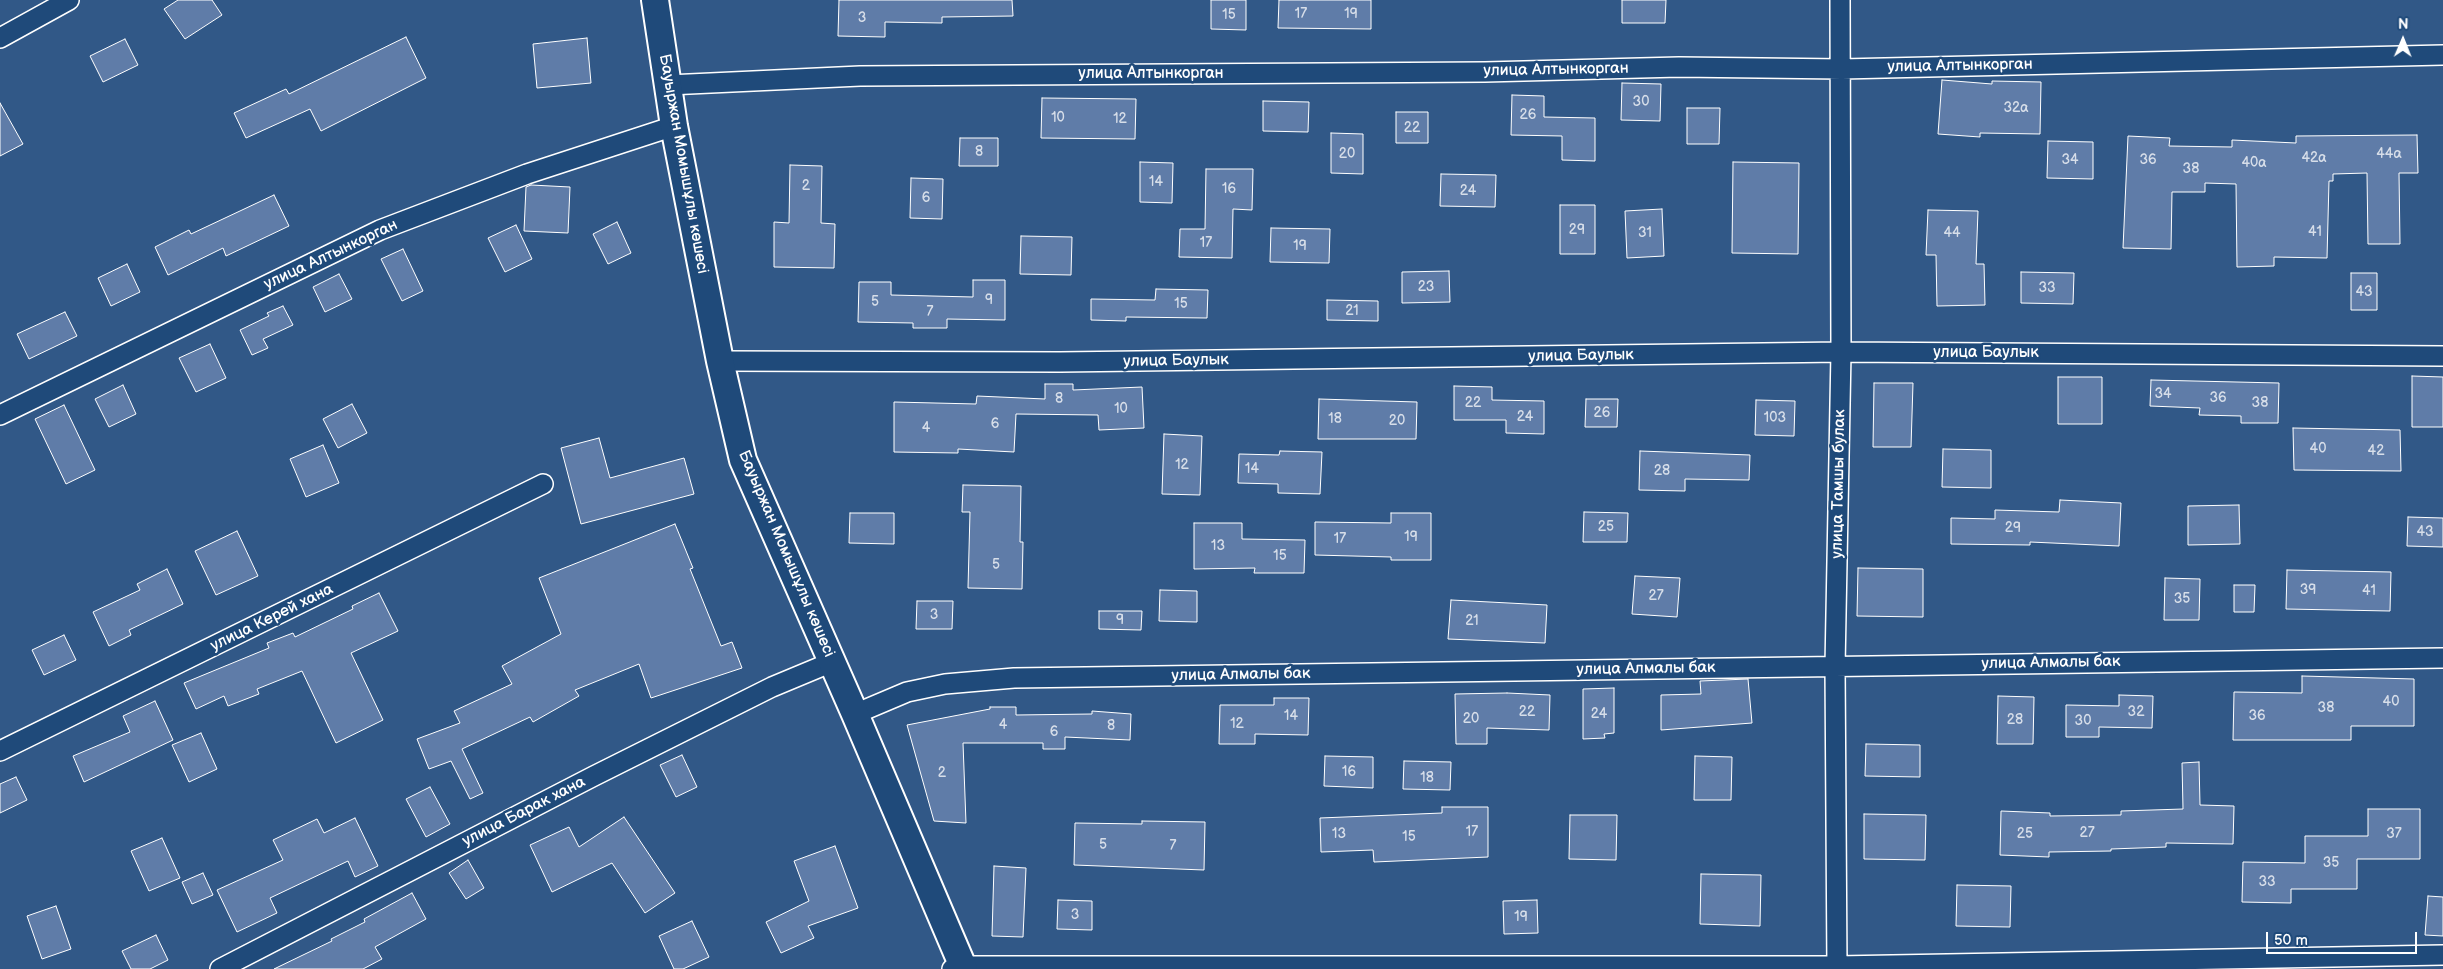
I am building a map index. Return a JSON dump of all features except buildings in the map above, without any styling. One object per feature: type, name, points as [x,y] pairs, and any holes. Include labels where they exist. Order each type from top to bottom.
[{"type":"street","points":[[0,38],[69,0]]},
{"type":"street","name":"Бауыржан Момышұлы көшесі","points":[[655,0],[674,126],[720,360],[743,460],[855,714],[959,968]]},
{"type":"street","name":"улица Тамшы булак","points":[[1837,968],[1835,666],[1841,352],[1842,69],[1840,0]]},
{"type":"street","name":"улица Алтынкорган","points":[[668,85],[860,76],[1485,72],[1679,67],[1842,69],[2443,55]]},
{"type":"street","name":"улица Алтынкорган","points":[[0,415],[380,230],[527,174],[674,126]]},
{"type":"street","name":"улица Баулык","points":[[720,360],[1060,362],[1841,352],[2443,356]]},
{"type":"street","name":"улица Керей хана","points":[[0,751],[543,484]]},
{"type":"street","name":"улица Алмалы бак","points":[[855,714],[907,692],[945,684],[1014,678],[2443,658]]},
{"type":"street","name":"улица Барак хана","points":[[220,969],[772,687],[832,662]]},
{"type":"street","points":[[959,968],[1837,968],[2443,955]]}]
